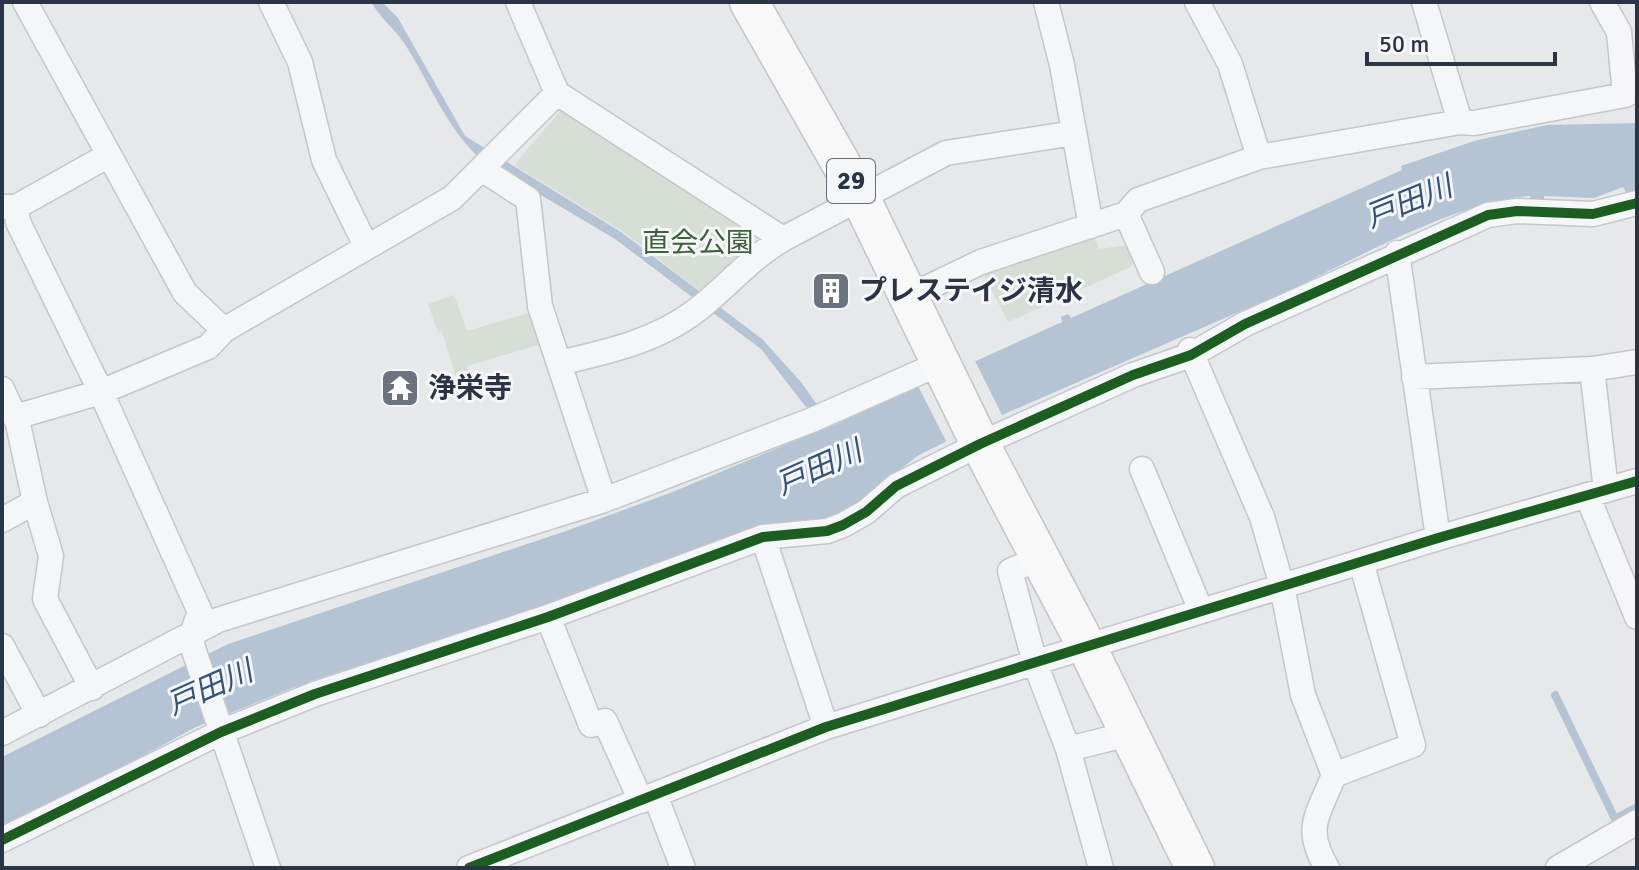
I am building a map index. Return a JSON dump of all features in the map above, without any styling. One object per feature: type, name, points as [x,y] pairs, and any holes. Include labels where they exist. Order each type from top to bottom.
[{"type":"main road","name":"29","points":[[749,2],[860,197],[979,442],[1087,647],[1195,868]]},
{"type":"street","points":[[25,2],[185,293],[224,330]]},
{"type":"street","points":[[271,2],[300,62],[324,160],[366,246]]},
{"type":"street","points":[[518,2],[557,93],[783,239]]},
{"type":"street","points":[[1046,2],[1091,226]]},
{"type":"street","points":[[1197,2],[1230,64],[1259,157]]},
{"type":"street","points":[[1424,2],[1460,122]]},
{"type":"street","points":[[908,297],[981,262],[1126,214],[1138,200],[1259,157],[1460,122],[1474,123],[1631,92],[1628,27],[1602,2]]},
{"type":"street","points":[[15,417],[101,392],[208,347],[224,330],[452,198],[557,93]]},
{"type":"street","points":[[559,363],[625,348],[663,331],[705,303],[764,250],[946,153],[1074,133]]},
{"type":"street","points":[[109,155],[9,207],[101,392],[200,612],[192,642],[268,868]]},
{"type":"street","points":[[490,163],[528,199],[540,306],[604,500]]},
{"type":"street","points":[[2,840],[221,732],[315,694],[548,617],[763,537],[827,531],[843,525],[866,512],[896,486],[979,442],[1191,352],[1397,253],[1488,215],[1517,211],[1593,214],[1637,203]]},
{"type":"street","points":[[1126,214],[1152,272]]},
{"type":"street","points":[[1397,253],[1438,538]]},
{"type":"street","points":[[1191,352],[1262,517],[1282,586],[1303,695],[1334,775],[1312,830],[1314,846],[1327,868]]},
{"type":"street","points":[[1414,377],[1592,369],[1637,362]]},
{"type":"street","points":[[2,733],[192,642],[218,620],[604,500],[821,416],[941,365]]},
{"type":"street","points":[[1592,369],[1596,493],[1637,617]]},
{"type":"street","points":[[2,389],[15,417],[51,556],[45,599],[92,688]]},
{"type":"street","points":[[1142,469],[1201,611]]},
{"type":"street","points":[[469,868],[826,727],[1438,538],[1637,481]]},
{"type":"street","points":[[2,520],[35,502]]},
{"type":"street","points":[[763,537],[826,727]]},
{"type":"street","points":[[1040,558],[1010,571],[1035,663],[1068,749],[1101,868]]},
{"type":"street","points":[[1334,775],[1413,745],[1361,562]]},
{"type":"street","points":[[548,617],[591,725],[605,721],[683,868]]},
{"type":"street","points":[[2,646],[39,715]]},
{"type":"street","points":[[1068,749],[1129,734]]},
{"type":"street","points":[[1558,868],[1637,822]]},
{"type":"green space","name":"直会公園","points":[[563,108],[752,234],[753,249],[702,293],[622,231],[514,165]]},
{"type":"green space","points":[[1093,233],[1099,249],[1135,244],[1137,253],[1131,267],[1008,322],[981,269]]},
{"type":"green space","points":[[454,295],[467,331],[535,311],[545,343],[467,366],[474,390],[461,394],[442,331],[438,332],[428,304]]},
{"type":"water","name":"戸田川","points":[[371,2],[382,2],[398,18],[465,136],[621,232],[762,339],[801,382],[832,426],[1062,322],[1061,317],[1068,314],[1071,318],[1402,170],[1401,166],[1474,141],[1547,125],[1637,123],[1636,193],[1627,195],[1623,187],[1594,198],[1544,196],[1544,202],[1531,201],[1530,196],[1470,209],[1438,221],[1283,293],[1285,297],[1276,301],[1273,297],[986,422],[919,455],[843,513],[815,521],[761,526],[595,589],[308,682],[309,687],[298,692],[295,687],[196,727],[68,796],[2,826],[2,757],[228,644],[566,531],[670,493],[823,429],[761,349],[615,239],[482,160],[459,135],[406,46]]},
{"type":"pier","points":[[974,359],[1004,419],[948,445],[917,384]]},
{"type":"waterway","points":[[1555,695],[1615,819],[1637,807]]},
{"type":"cycle path","points":[[2,840],[221,732],[315,694],[548,617],[763,537],[827,531],[843,525],[866,512],[896,486],[980,444],[1133,375],[1191,355],[1245,324],[1488,215],[1517,211],[1593,214],[1637,203]]},
{"type":"cycle path","points":[[469,868],[826,727],[1438,538],[1637,481]]},
{"type":"place","name":"プレステイジ清水","points":[[831,291]]},
{"type":"place","name":"浄栄寺","points":[[400,388]]}]
